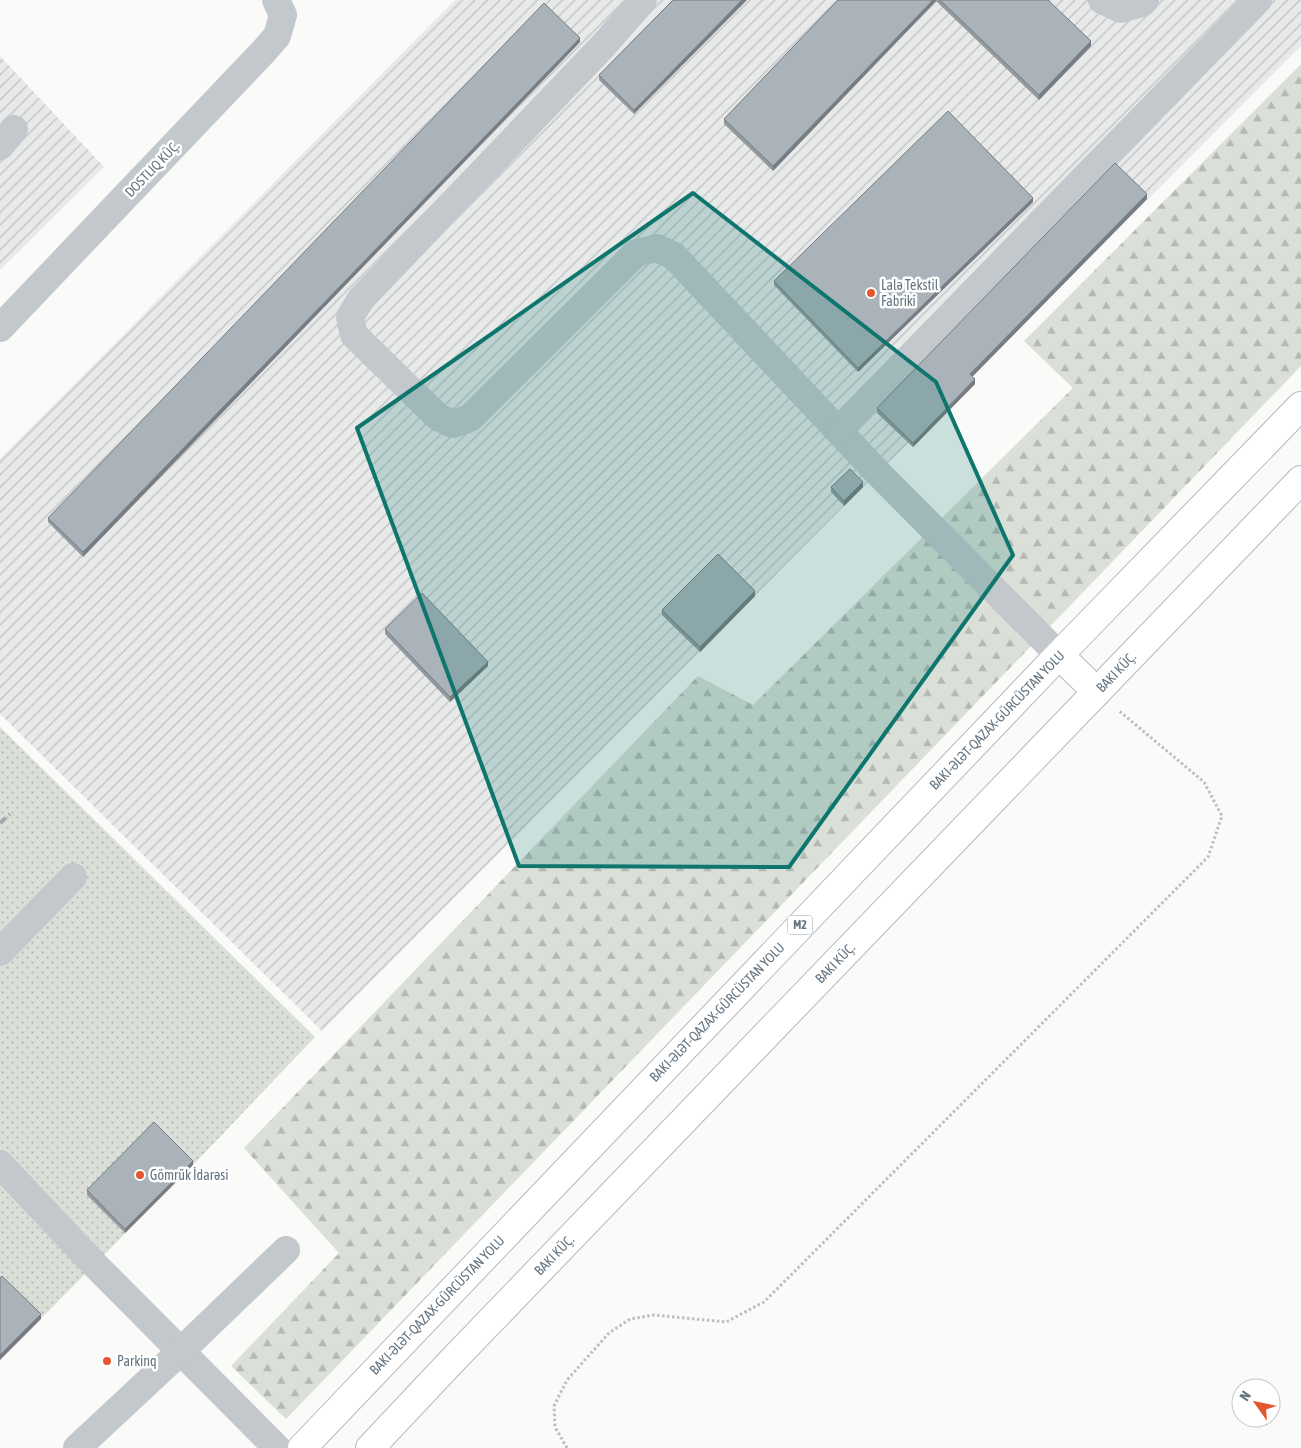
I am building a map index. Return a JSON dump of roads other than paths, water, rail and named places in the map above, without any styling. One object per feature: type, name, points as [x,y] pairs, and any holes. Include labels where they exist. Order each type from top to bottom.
[{"type":"highway","name":"M2","points":[[302,1448],[1059,655],[1301,406]]},
{"type":"highway","points":[[370,1448],[1301,480]]},
{"type":"highway","points":[[1059,655],[1097,692]]},
{"type":"street","name":"DOSTLIQ KÜÇ.","points":[[0,328],[277,36],[283,15],[276,0]]},
{"type":"street","points":[[643,0],[602,47],[361,300],[350,318],[354,335],[438,417],[453,424],[470,418],[636,253],[657,248],[674,256],[878,473],[1059,655]]},
{"type":"street","points":[[1102,0],[1121,9],[1142,4],[1145,0]]},
{"type":"street","points":[[839,430],[1258,0]]},
{"type":"street","points":[[0,952],[72,877]]},
{"type":"street","points":[[0,1164],[95,1265],[276,1448]]},
{"type":"street","points":[[77,1448],[181,1352],[286,1250]]},
{"type":"railway","points":[[0,823],[10,814]]},
{"type":"place","name":"Lalə Tekstil Fabriki","points":[[871,293]]},
{"type":"place","name":"Gömrük İdarəsi","points":[[140,1175]]},
{"type":"place","name":"Parkinq","points":[[107,1361]]}]
